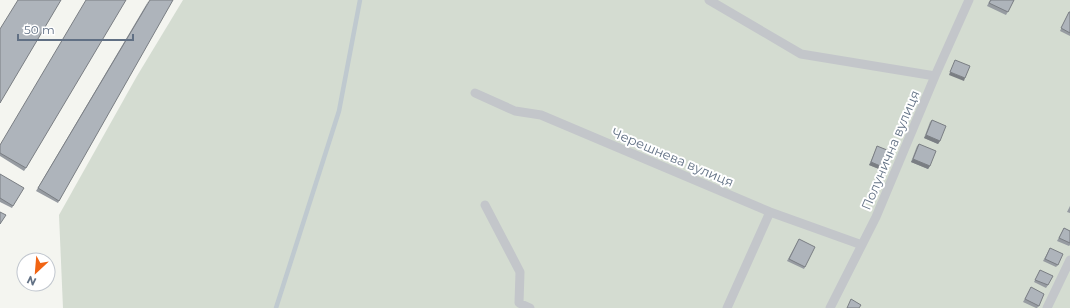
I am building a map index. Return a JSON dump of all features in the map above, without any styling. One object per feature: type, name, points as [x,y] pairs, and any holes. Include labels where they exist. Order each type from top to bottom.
[{"type":"lane","points":[[709,0],[801,54],[935,76]]},
{"type":"lane","name":"Полунична вулиця","points":[[830,308],[876,217],[935,76],[969,0]]},
{"type":"lane","name":"Черешнева вулиця","points":[[475,93],[515,110],[541,115],[770,212],[862,245]]},
{"type":"lane","points":[[485,205],[520,272],[519,303],[530,308]]},
{"type":"lane","points":[[727,308],[770,212]]},
{"type":"lane","points":[[1048,308],[1070,260]]},
{"type":"shaded area","points":[[183,0],[1070,0],[1070,308],[63,308],[59,215],[137,76]]},
{"type":"building","points":[[18,0],[61,0],[0,103],[0,29]]},
{"type":"building","points":[[86,0],[126,0],[26,168],[0,153],[0,145]]},
{"type":"building","points":[[150,0],[173,0],[59,201],[38,188]]},
{"type":"building","points":[[991,0],[1014,0],[1008,12],[989,3]]},
{"type":"building","points":[[1070,12],[1070,33],[1061,28]]},
{"type":"building","points":[[955,60],[970,66],[965,78],[950,72]]},
{"type":"building","points":[[932,120],[946,126],[940,141],[926,135]]},
{"type":"building","points":[[919,144],[936,151],[930,166],[913,159]]},
{"type":"building","points":[[877,146],[892,152],[885,168],[871,162]]},
{"type":"building","points":[[0,174],[24,188],[13,206],[0,198]]},
{"type":"building","points":[[0,212],[6,215],[0,224]]},
{"type":"building","points":[[1064,228],[1070,231],[1070,243],[1059,238]]},
{"type":"building","points":[[799,239],[815,247],[805,267],[789,259]]},
{"type":"building","points":[[1050,248],[1063,254],[1058,265],[1045,259]]},
{"type":"building","points":[[1040,270],[1053,276],[1048,285],[1035,280]]},
{"type":"building","points":[[1031,287],[1044,294],[1039,306],[1025,299]]},
{"type":"building","points":[[851,299],[861,305],[859,308],[847,308]]},
{"type":"waterway","points":[[276,308],[339,111],[360,0]]}]
